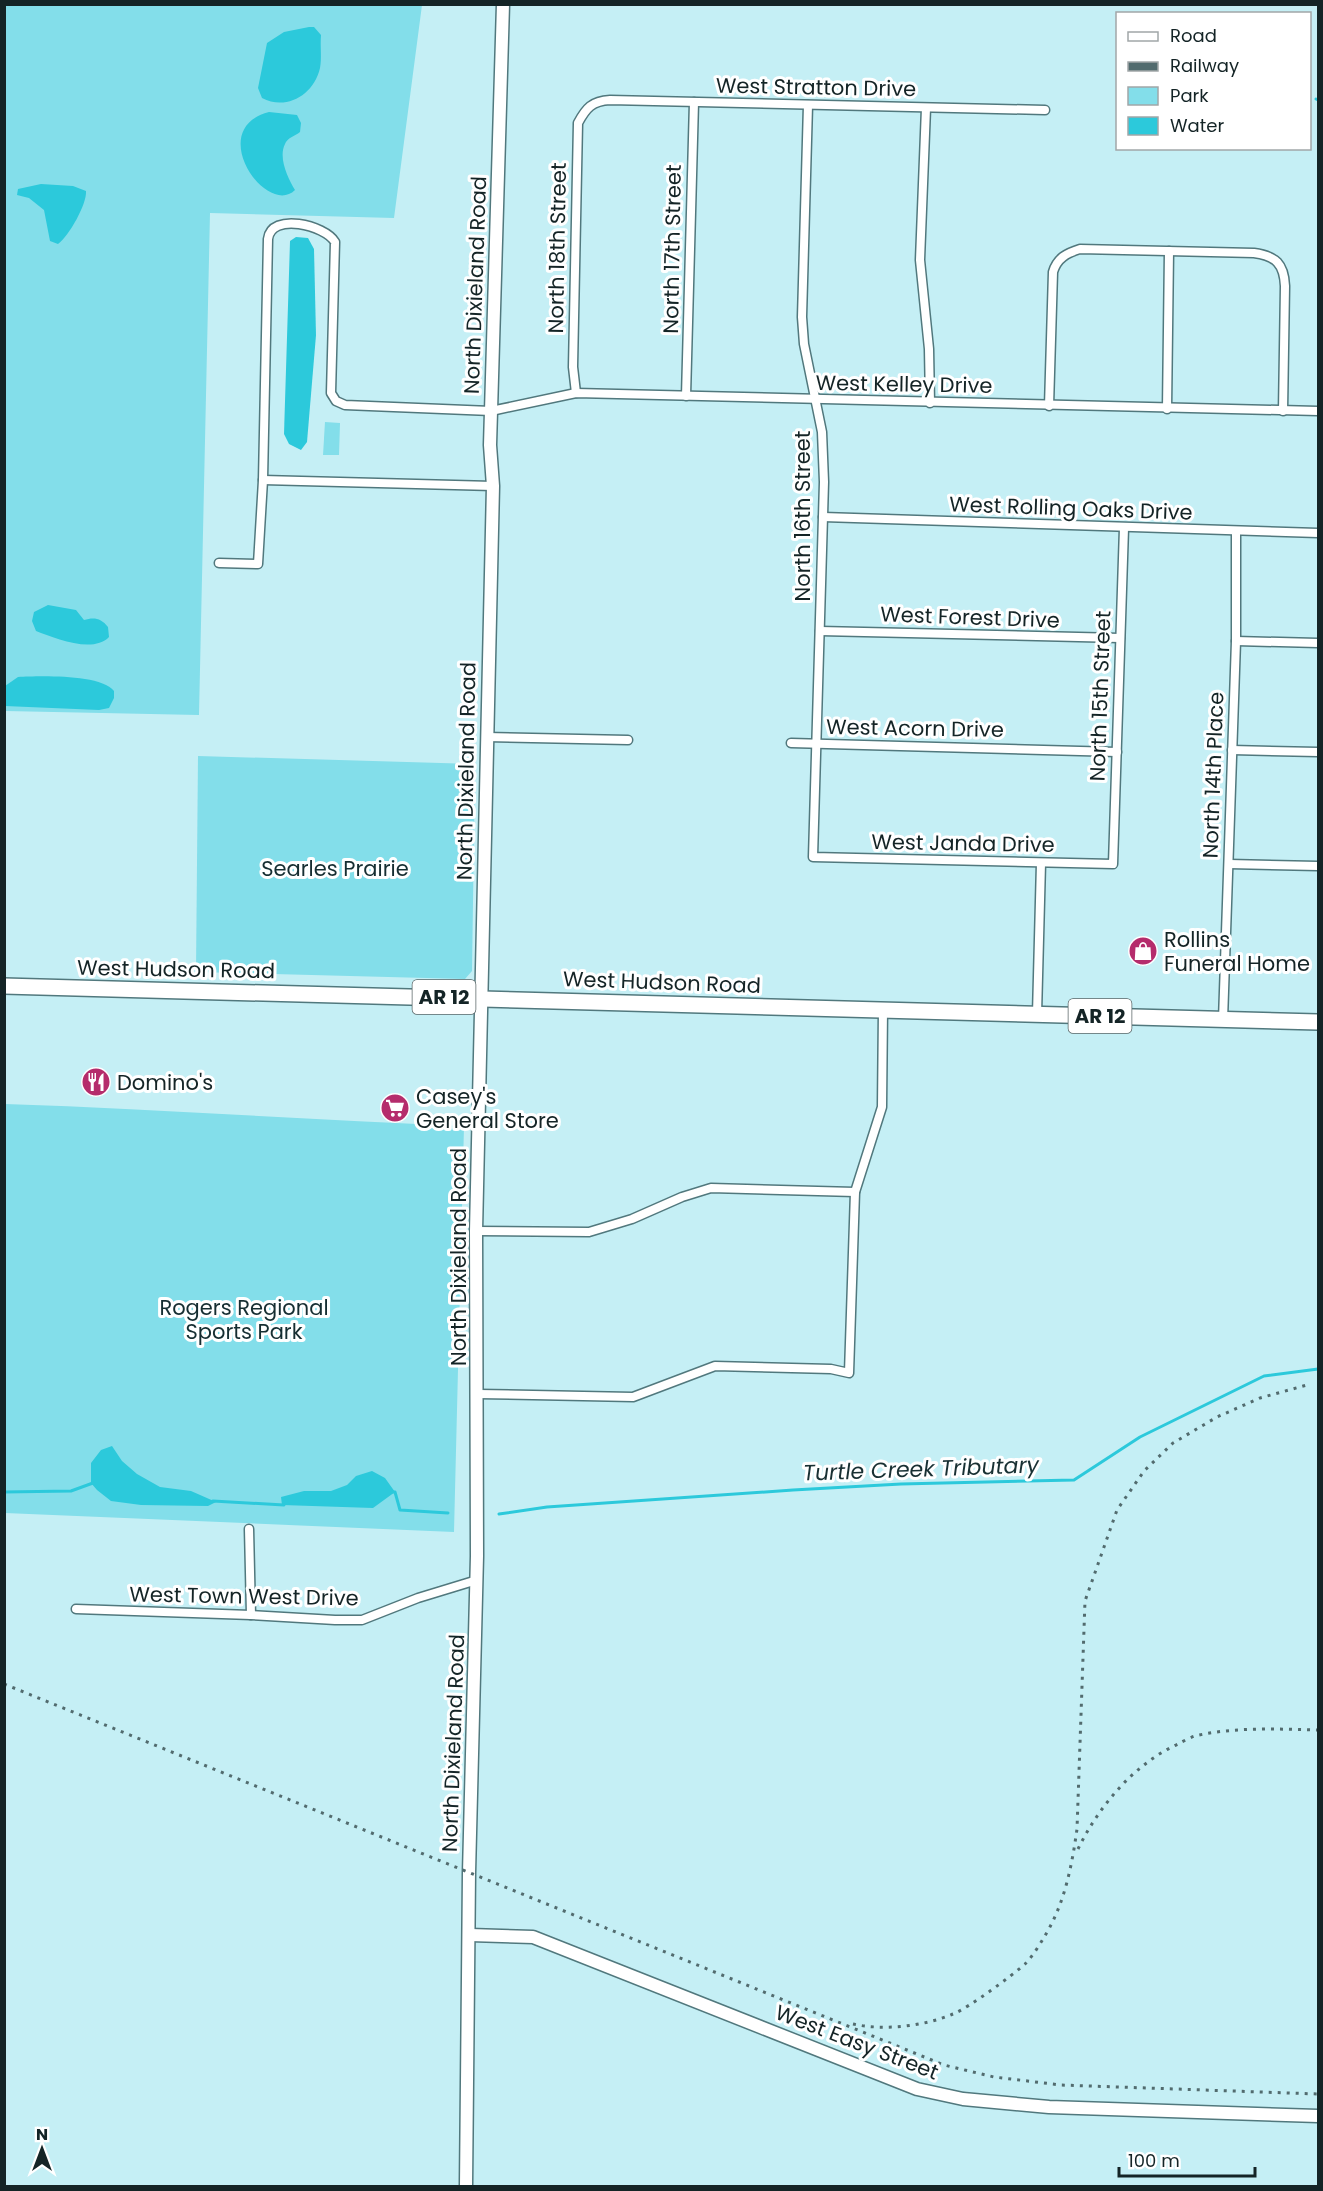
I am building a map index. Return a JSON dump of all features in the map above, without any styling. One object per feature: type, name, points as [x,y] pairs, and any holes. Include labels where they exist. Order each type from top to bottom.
[{"type":"highway","name":"West Hudson Road","points":[[4,986],[1318,1022]]},
{"type":"street","name":"North Dixieland Road","points":[[466,2187],[469,1873],[477,1580],[476,1231],[493,486],[490,446],[504,4]]},
{"type":"street","name":"West Stratton Drive","points":[[587,107],[598,101],[610,100],[1045,110]]},
{"type":"street","name":"North 17th Street","points":[[687,396],[694,102]]},
{"type":"street","name":"North 16th Street","points":[[808,105],[802,316],[804,344],[823,442],[823,517],[813,857]]},
{"type":"street","name":"North 18th Street","points":[[576,393],[573,367],[578,123],[587,107]]},
{"type":"street","points":[[926,108],[920,260],[929,349],[930,403]]},
{"type":"street","name":"West Kelley Drive","points":[[263,480],[268,233],[272,228],[281,224],[317,229],[332,236],[335,242],[332,393],[336,400],[345,405],[491,411],[576,393],[1318,411]]},
{"type":"street","points":[[1048,406],[1053,272],[1058,262],[1068,253],[1080,249],[1254,253],[1266,255],[1280,264],[1285,286],[1283,411]]},
{"type":"street","points":[[1167,409],[1169,251]]},
{"type":"street","points":[[219,563],[258,564],[263,480],[493,486]]},
{"type":"street","name":"West Rolling Oaks Drive","points":[[823,517],[1318,533]]},
{"type":"street","name":"North 15th Street","points":[[1113,864],[1124,528]]},
{"type":"street","name":"North 14th Place","points":[[1223,1020],[1236,641],[1236,531]]},
{"type":"street","name":"West Forest Drive","points":[[820,631],[1120,638]]},
{"type":"street","points":[[1236,641],[1318,643]]},
{"type":"street","points":[[486,737],[628,740]]},
{"type":"street","name":"West Acorn Drive","points":[[791,743],[1117,752]]},
{"type":"street","points":[[1232,750],[1318,752]]},
{"type":"street","name":"West Janda Drive","points":[[813,857],[1113,864]]},
{"type":"street","points":[[1037,1014],[1041,863]]},
{"type":"street","points":[[1229,864],[1318,866]]},
{"type":"street","points":[[478,1394],[633,1397],[715,1366],[831,1369],[849,1373],[855,1192],[882,1107],[883,1009]]},
{"type":"street","points":[[476,1231],[589,1232],[632,1219],[682,1197],[711,1188],[855,1192]]},
{"type":"street","points":[[249,1529],[251,1615]]},
{"type":"street","name":"West Town West Drive","points":[[76,1610],[362,1620],[418,1598],[477,1580]]},
{"type":"street","name":"West Easy Street","points":[[470,1935],[532,1937],[917,2089],[963,2099],[1049,2107],[1318,2116]]},
{"type":"green space","points":[[5,5],[422,5],[394,218],[210,213],[199,715],[5,711]]},
{"type":"green space","points":[[325,422],[340,423],[339,455],[323,455]]},
{"type":"green space","name":"Searles Prairie","points":[[198,756],[475,764],[472,971],[465,979],[196,972]]},
{"type":"green space","name":"Rogers Regional Sports Park","points":[[5,1104],[464,1126],[454,1532],[5,1513]]},
{"type":"water","points":[[314,27],[321,35],[320,68],[312,86],[298,98],[289,101],[271,102],[262,98],[258,88],[267,43],[284,32]]},
{"type":"water","points":[[269,112],[297,115],[301,123],[300,132],[287,140],[283,150],[285,168],[295,190],[283,195],[270,192],[257,182],[247,168],[241,152],[242,135],[250,121]]},
{"type":"water","points":[[41,184],[73,186],[86,191],[84,204],[77,219],[58,244],[50,241],[44,210],[29,198],[17,195],[18,189]]},
{"type":"water","points":[[296,237],[308,238],[314,249],[316,335],[307,442],[301,450],[289,444],[284,434],[290,241]]},
{"type":"water","points":[[48,605],[76,610],[84,620],[100,620],[108,627],[109,637],[102,642],[84,644],[73,643],[36,631],[32,621],[34,612]]},
{"type":"water","points":[[18,677],[83,679],[107,685],[114,691],[114,698],[109,708],[99,710],[5,706],[5,686]]},
{"type":"water","points":[[112,1446],[122,1461],[137,1474],[160,1487],[191,1491],[216,1502],[208,1506],[141,1505],[111,1501],[91,1483],[91,1463],[101,1450]]},
{"type":"water","points":[[372,1471],[385,1478],[395,1492],[373,1508],[282,1505],[281,1497],[304,1491],[331,1491],[347,1485],[356,1476]]},
{"type":"waterway","name":"Turtle Creek Tributary","points":[[499,1514],[547,1507],[793,1490],[901,1484],[1074,1480],[1140,1437],[1264,1376],[1318,1369]]},
{"type":"waterway","name":"Turtle Creek Tributary","points":[[4,1492],[71,1491],[93,1483]]},
{"type":"waterway","name":"Turtle Creek Tributary","points":[[392,1492],[395,1492],[400,1510],[448,1513]]},
{"type":"waterway","name":"Turtle Creek Tributary","points":[[213,1501],[284,1505]]},
{"type":"railway","points":[[853,2024],[878,2027],[904,2026],[930,2022],[953,2014],[1001,1983],[1034,1954],[1053,1922],[1067,1883],[1073,1856],[1077,1829],[1085,1601],[1117,1510],[1144,1471],[1173,1443],[1217,1417],[1260,1398],[1307,1385]]},
{"type":"railway","points":[[4,1684],[944,2065],[994,2077],[1061,2085],[1318,2094]]},
{"type":"railway","points":[[1078,1849],[1096,1817],[1119,1788],[1162,1752],[1188,1739],[1214,1732],[1273,1729],[1318,1730]]},
{"type":"place","name":"Rollins Funeral Home","points":[[1143,951]]},
{"type":"place","name":"Domino's","points":[[96,1082]]},
{"type":"place","name":"Casey's General Store","points":[[395,1108]]}]
